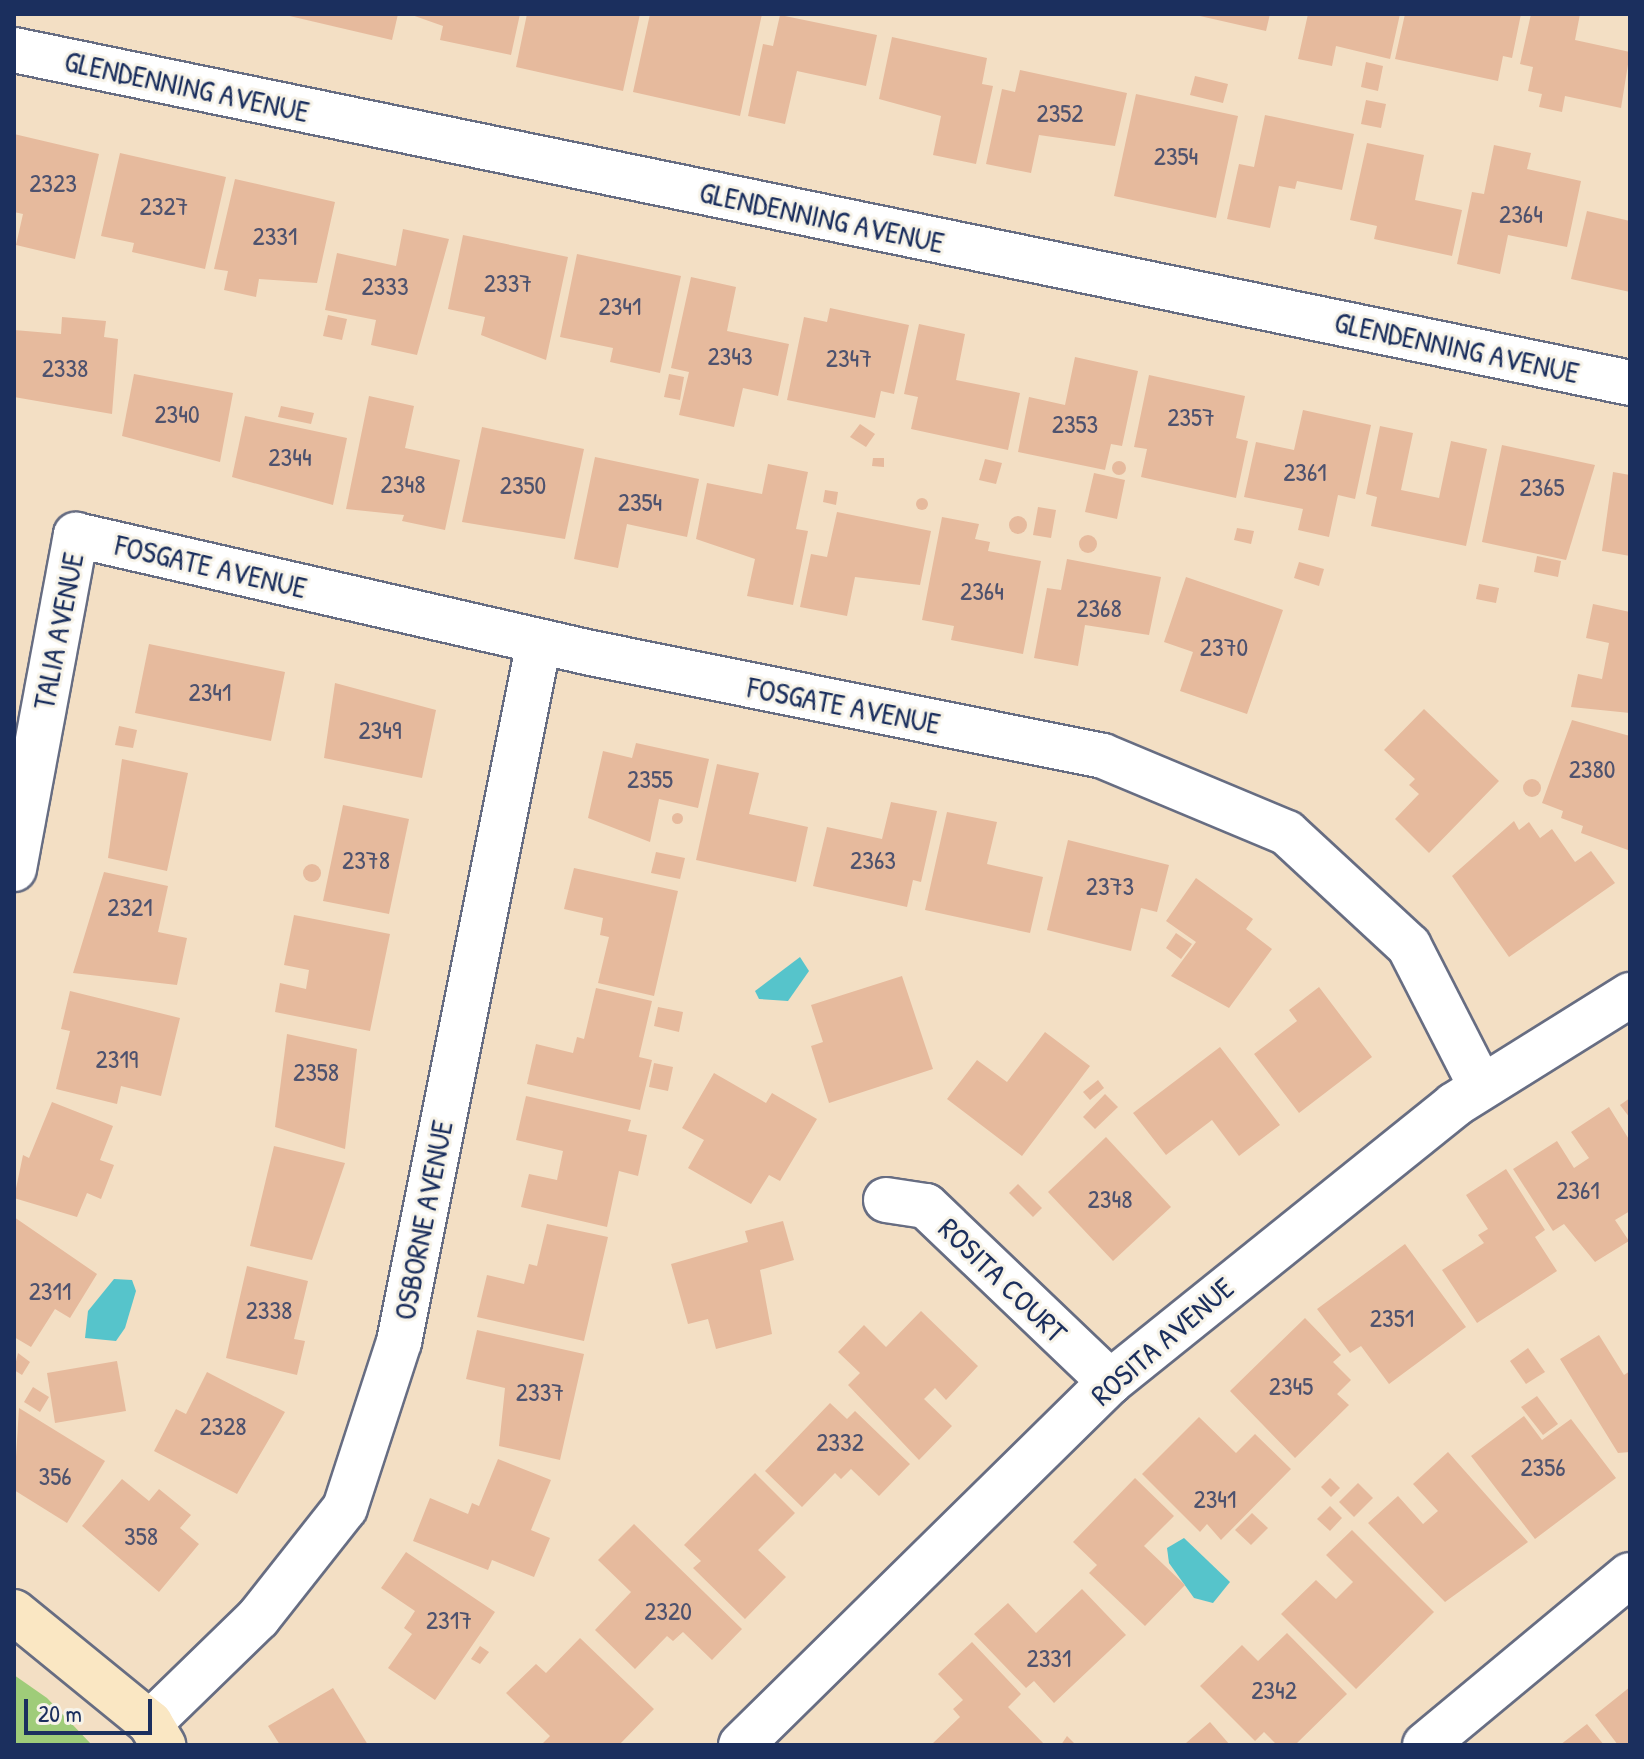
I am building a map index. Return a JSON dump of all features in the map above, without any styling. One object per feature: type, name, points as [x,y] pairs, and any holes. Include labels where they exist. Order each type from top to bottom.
[{"type":"street","name":"GLENDENNING AVENUE","points":[[14,50],[1630,383]]},
{"type":"street","name":"FOSGATE AVENUE","points":[[76,535],[539,642],[1103,756],[1287,833],[1409,946],[1480,1085]]},
{"type":"street","name":"TALIA AVENUE","points":[[14,869],[76,535]]},
{"type":"street","name":"OSBORNE AVENUE","points":[[157,1734],[258,1618],[345,1508],[399,1342],[539,642]]},
{"type":"street","name":"ROSITA AVENUE","points":[[741,1745],[1110,1382],[1297,1225],[1480,1085],[1630,995]]},
{"type":"street","name":"ROSITA COURT","points":[[886,1200],[926,1206],[1110,1382]]},
{"type":"street","points":[[1425,1745],[1482,1691],[1630,1575]]},
{"type":"street","points":[[14,1612],[157,1734]]},
{"type":"green space","points":[[14,1675],[47,1698],[92,1745],[14,1745]]},
{"type":"water","points":[[800,957],[809,971],[788,1001],[759,999],[755,991]]},
{"type":"water","points":[[114,1279],[132,1280],[136,1291],[125,1328],[116,1341],[85,1338],[88,1311]]},
{"type":"water","points":[[1184,1538],[1230,1582],[1213,1603],[1194,1598],[1169,1563],[1167,1548]]},
{"type":"building","points":[[281,14],[398,14],[392,40]]},
{"type":"building","points":[[409,14],[520,14],[511,55],[440,40],[443,26]]},
{"type":"building","points":[[527,14],[640,14],[623,91],[516,67]]},
{"type":"building","points":[[650,14],[762,14],[740,116],[633,92]]},
{"type":"building","points":[[1191,14],[1270,14],[1266,31]]},
{"type":"building","points":[[1308,14],[1400,14],[1390,59],[1336,46],[1332,66],[1298,59]]},
{"type":"building","points":[[1405,14],[1521,14],[1512,58],[1503,56],[1498,81],[1395,59]]},
{"type":"building","points":[[1531,14],[1580,14],[1575,40],[1630,52],[1621,108],[1565,96],[1562,112],[1539,107],[1542,94],[1528,91],[1533,67],[1520,64]]},
{"type":"building","points":[[780,15],[877,35],[866,86],[797,71],[785,124],[748,116],[763,44],[773,46]]},
{"type":"building","points":[[892,37],[987,58],[982,84],[993,86],[976,164],[933,155],[941,116],[879,99]]},
{"type":"building","points":[[1366,62],[1383,66],[1378,91],[1361,87]]},
{"type":"building","points":[[1020,70],[1127,93],[1115,146],[1039,135],[1031,173],[986,164],[1002,89],[1015,92]]},
{"type":"building","points":[[1195,76],[1228,84],[1223,103],[1190,95]]},
{"type":"building","points":[[1136,94],[1238,116],[1216,218],[1114,196]]},
{"type":"building","points":[[1366,100],[1386,104],[1381,128],[1361,124]]},
{"type":"building","points":[[1265,115],[1354,134],[1342,190],[1297,181],[1295,189],[1279,186],[1270,228],[1227,219],[1239,164],[1254,167]]},
{"type":"building","points":[[14,134],[99,154],[75,259],[16,245],[23,214],[14,212]]},
{"type":"building","points":[[1367,143],[1424,155],[1415,200],[1462,210],[1452,256],[1374,239],[1377,226],[1350,220]]},
{"type":"building","points":[[1494,145],[1531,153],[1527,169],[1581,181],[1567,247],[1508,235],[1500,274],[1457,264],[1472,192],[1484,194]]},
{"type":"building","points":[[120,153],[226,177],[205,269],[132,252],[134,243],[101,236]]},
{"type":"building","points":[[235,179],[335,202],[317,283],[259,279],[256,297],[224,290],[228,271],[214,269]]},
{"type":"building","points":[[1587,211],[1630,221],[1630,292],[1571,279]]},
{"type":"building","points":[[403,229],[449,239],[417,355],[371,345],[376,320],[325,310],[337,253],[396,266]]},
{"type":"building","points":[[463,235],[568,257],[546,360],[481,335],[485,317],[448,309]]},
{"type":"building","points":[[577,254],[681,276],[660,373],[610,362],[613,348],[560,337]]},
{"type":"building","points":[[691,277],[736,287],[727,331],[789,344],[778,396],[743,388],[734,427],[679,415],[689,372],[671,368]]},
{"type":"building","points":[[830,308],[909,325],[894,394],[881,391],[875,418],[787,400],[804,317],[827,322]]},
{"type":"building","points":[[328,315],[347,319],[342,340],[323,336]]},
{"type":"building","points":[[62,317],[106,321],[104,337],[118,339],[112,414],[14,397],[14,330],[61,334]]},
{"type":"building","points":[[919,324],[965,334],[956,380],[1020,393],[1008,450],[911,429],[918,397],[904,394]]},
{"type":"building","points":[[1075,357],[1138,371],[1122,446],[1111,444],[1105,470],[1018,452],[1029,397],[1065,405]]},
{"type":"building","points":[[134,374],[233,393],[220,462],[122,436]]},
{"type":"building","points":[[669,374],[684,377],[680,400],[664,397]]},
{"type":"building","points":[[1149,375],[1245,396],[1236,438],[1248,441],[1236,498],[1141,477],[1147,449],[1134,447]]},
{"type":"building","points":[[369,396],[414,406],[405,448],[460,460],[445,530],[402,521],[404,515],[346,509]]},
{"type":"building","points":[[281,406],[314,413],[311,424],[278,417]]},
{"type":"building","points":[[1303,410],[1371,425],[1355,499],[1338,495],[1329,537],[1298,530],[1303,509],[1244,497],[1256,442],[1294,450]]},
{"type":"building","points":[[245,416],[347,438],[333,505],[232,477]]},
{"type":"building","points":[[860,424],[875,434],[866,447],[850,437]]},
{"type":"building","points":[[1380,426],[1413,433],[1401,490],[1439,498],[1451,441],[1487,449],[1466,546],[1371,526],[1377,497],[1366,494]]},
{"type":"building","points":[[482,427],[584,449],[565,539],[462,522]]},
{"type":"building","points":[[1502,445],[1595,465],[1566,560],[1482,542]]},
{"type":"building","points":[[595,457],[699,479],[687,537],[627,524],[618,568],[574,559]]},
{"type":"building","points":[[873,458],[884,458],[884,467],[872,466]]},
{"type":"building","points":[[985,459],[1002,463],[996,484],[979,480]]},
{"type":"building","points":[[1119,461],[1126,468],[1119,475],[1112,468]]},
{"type":"building","points":[[768,464],[808,472],[796,529],[808,531],[793,605],[747,596],[755,559],[696,539],[707,483],[762,494]]},
{"type":"building","points":[[1613,472],[1630,475],[1630,556],[1602,551]]},
{"type":"building","points":[[1094,473],[1125,480],[1117,519],[1085,512]]},
{"type":"building","points":[[825,490],[838,492],[836,505],[823,502]]},
{"type":"building","points":[[922,498],[928,504],[922,510],[916,504]]},
{"type":"building","points":[[1038,507],[1056,510],[1051,538],[1033,535]]},
{"type":"building","points":[[837,512],[931,531],[920,585],[855,577],[847,616],[800,607],[811,554],[827,557]]},
{"type":"building","points":[[1018,516],[1027,525],[1018,534],[1009,525]]},
{"type":"building","points":[[942,517],[979,524],[975,539],[990,542],[988,551],[1041,561],[1023,654],[951,640],[954,626],[922,620]]},
{"type":"building","points":[[1237,528],[1254,531],[1251,544],[1234,540]]},
{"type":"building","points":[[1088,535],[1097,544],[1088,553],[1079,544]]},
{"type":"building","points":[[1537,556],[1561,561],[1558,577],[1534,572]]},
{"type":"building","points":[[1067,559],[1161,577],[1149,635],[1085,625],[1078,666],[1034,658],[1047,588],[1061,590]]},
{"type":"building","points":[[1299,562],[1324,569],[1319,586],[1294,578]]},
{"type":"building","points":[[1186,577],[1283,610],[1247,714],[1180,691],[1193,652],[1164,642]]},
{"type":"building","points":[[1479,584],[1499,588],[1496,603],[1476,599]]},
{"type":"building","points":[[1593,604],[1630,612],[1630,713],[1571,707],[1578,674],[1602,679],[1609,643],[1586,638]]},
{"type":"building","points":[[149,644],[285,672],[271,741],[135,713]]},
{"type":"building","points":[[335,683],[436,710],[422,778],[324,758]]},
{"type":"building","points":[[1424,709],[1499,781],[1429,853],[1395,819],[1419,794],[1409,785],[1415,779],[1384,750]]},
{"type":"building","points":[[1572,720],[1630,736],[1628,850],[1581,833],[1583,826],[1561,818],[1563,811],[1542,803]]},
{"type":"building","points":[[119,726],[137,730],[133,748],[115,745]]},
{"type":"building","points":[[636,743],[709,759],[698,808],[659,799],[650,842],[588,818],[603,751],[632,758]]},
{"type":"building","points":[[122,759],[188,773],[167,871],[108,858]]},
{"type":"building","points":[[717,764],[759,773],[749,814],[808,827],[796,882],[696,860]]},
{"type":"building","points":[[1532,779],[1541,788],[1532,797],[1523,788]]},
{"type":"building","points":[[891,802],[937,811],[921,882],[913,880],[907,907],[813,886],[827,827],[882,839]]},
{"type":"building","points":[[343,805],[409,819],[389,914],[323,901]]},
{"type":"building","points":[[947,812],[997,822],[987,864],[1043,877],[1030,933],[925,910]]},
{"type":"building","points":[[677,813],[682,818],[677,823],[672,818]]},
{"type":"building","points":[[1514,821],[1519,830],[1529,822],[1540,838],[1552,829],[1575,862],[1591,851],[1615,883],[1509,957],[1452,876]]},
{"type":"building","points":[[1068,840],[1169,865],[1157,912],[1141,908],[1131,951],[1047,930]]},
{"type":"building","points":[[656,852],[685,858],[680,879],[651,873]]},
{"type":"building","points":[[312,864],[321,873],[312,882],[303,873]]},
{"type":"building","points":[[574,868],[678,891],[654,996],[598,983],[609,937],[600,935],[603,918],[564,909]]},
{"type":"building","points":[[104,872],[168,886],[158,932],[187,938],[177,985],[73,973]]},
{"type":"building","points":[[1196,878],[1253,919],[1246,929],[1272,949],[1229,1008],[1171,976],[1196,942],[1166,921]]},
{"type":"building","points":[[294,915],[390,934],[370,1031],[275,1012],[280,983],[306,989],[309,970],[284,965]]},
{"type":"building","points":[[1176,933],[1192,944],[1181,959],[1166,948]]},
{"type":"building","points":[[902,976],[933,1069],[829,1103],[811,1046],[823,1042],[811,1005]]},
{"type":"building","points":[[1319,987],[1372,1057],[1299,1113],[1254,1054],[1297,1021],[1289,1010]]},
{"type":"building","points":[[596,988],[652,1001],[639,1057],[652,1060],[640,1110],[527,1084],[536,1044],[573,1053],[577,1037],[584,1039]]},
{"type":"building","points":[[70,991],[180,1018],[161,1096],[121,1086],[117,1104],[56,1089],[70,1031],[61,1029]]},
{"type":"building","points":[[658,1007],[683,1012],[679,1032],[654,1026]]},
{"type":"building","points":[[1045,1032],[1090,1066],[1022,1156],[947,1099],[977,1060],[1007,1082]]},
{"type":"building","points":[[287,1034],[357,1049],[345,1149],[275,1127]]},
{"type":"building","points":[[1220,1047],[1280,1125],[1239,1156],[1212,1120],[1166,1155],[1133,1113]]},
{"type":"building","points":[[654,1063],[673,1067],[668,1091],[649,1087]]},
{"type":"building","points":[[714,1073],[766,1103],[772,1093],[817,1119],[780,1181],[769,1175],[751,1204],[688,1168],[704,1140],[682,1128]]},
{"type":"building","points":[[1098,1080],[1104,1088],[1090,1100],[1083,1092]]},
{"type":"building","points":[[1105,1094],[1118,1107],[1095,1129],[1083,1117]]},
{"type":"building","points":[[526,1096],[631,1120],[628,1131],[647,1135],[638,1176],[619,1171],[607,1227],[521,1207],[529,1174],[557,1180],[563,1151],[516,1140]]},
{"type":"building","points":[[1630,1098],[1630,1118],[1620,1105]]},
{"type":"building","points":[[52,1102],[113,1126],[100,1160],[114,1165],[101,1199],[87,1193],[77,1217],[14,1198],[23,1155],[29,1158]]},
{"type":"building","points":[[1609,1107],[1630,1141],[1630,1211],[1615,1220],[1629,1241],[1595,1262],[1564,1224],[1553,1231],[1513,1169],[1557,1141],[1574,1168],[1589,1158],[1571,1132]]},
{"type":"building","points":[[1106,1137],[1171,1207],[1113,1261],[1048,1192]]},
{"type":"building","points":[[274,1146],[345,1163],[312,1260],[250,1246]]},
{"type":"building","points":[[1506,1169],[1545,1230],[1535,1237],[1557,1271],[1477,1323],[1442,1270],[1484,1243],[1478,1235],[1488,1229],[1466,1195]]},
{"type":"building","points":[[1018,1184],[1042,1208],[1033,1217],[1009,1193]]},
{"type":"building","points":[[14,1217],[97,1274],[70,1318],[55,1309],[31,1347],[14,1337]]},
{"type":"building","points":[[783,1221],[794,1260],[760,1270],[772,1334],[716,1349],[708,1319],[688,1324],[671,1264],[748,1242],[745,1231]]},
{"type":"building","points":[[547,1224],[608,1237],[584,1341],[477,1317],[487,1275],[524,1284],[529,1264],[537,1266]]},
{"type":"building","points":[[1405,1244],[1466,1327],[1389,1384],[1361,1346],[1350,1353],[1317,1309]]},
{"type":"building","points":[[247,1266],[308,1281],[294,1339],[305,1341],[297,1375],[226,1358]]},
{"type":"building","points":[[921,1311],[978,1366],[946,1400],[935,1388],[924,1399],[952,1426],[919,1460],[848,1385],[860,1373],[838,1352],[864,1325],[886,1347]]},
{"type":"building","points":[[1305,1318],[1341,1355],[1333,1362],[1351,1380],[1337,1394],[1349,1405],[1295,1458],[1230,1391]]},
{"type":"building","points":[[477,1330],[584,1354],[560,1460],[499,1446],[505,1388],[466,1379]]},
{"type":"building","points":[[1599,1335],[1624,1375],[1630,1371],[1630,1452],[1618,1453],[1560,1359]]},
{"type":"building","points":[[1528,1348],[1545,1372],[1526,1384],[1510,1361]]},
{"type":"building","points":[[18,1353],[30,1362],[22,1375],[14,1370]]},
{"type":"building","points":[[117,1361],[126,1411],[55,1423],[47,1373]]},
{"type":"building","points":[[207,1372],[285,1412],[237,1494],[154,1451],[176,1409],[186,1414]]},
{"type":"building","points":[[33,1387],[49,1397],[40,1412],[24,1402]]},
{"type":"building","points":[[1537,1396],[1558,1424],[1543,1435],[1521,1407]]},
{"type":"building","points":[[830,1403],[847,1419],[855,1411],[910,1464],[879,1496],[851,1469],[841,1479],[835,1473],[802,1507],[765,1471]]},
{"type":"building","points":[[19,1408],[105,1461],[67,1523],[14,1490]]},
{"type":"building","points":[[1524,1416],[1542,1440],[1571,1419],[1616,1478],[1535,1539],[1471,1456]]},
{"type":"building","points":[[1199,1417],[1236,1453],[1255,1434],[1291,1469],[1221,1540],[1207,1524],[1200,1532],[1142,1474]]},
{"type":"building","points":[[1448,1452],[1528,1542],[1445,1602],[1368,1523],[1398,1496],[1423,1524],[1438,1511],[1413,1484]]},
{"type":"building","points":[[498,1459],[551,1480],[531,1530],[550,1538],[534,1577],[492,1560],[488,1570],[413,1541],[430,1498],[468,1514],[472,1503],[479,1506]]},
{"type":"building","points":[[755,1473],[795,1513],[758,1550],[786,1577],[745,1619],[693,1568],[701,1561],[684,1545]]},
{"type":"building","points":[[1135,1478],[1174,1516],[1144,1546],[1185,1585],[1145,1626],[1089,1573],[1097,1565],[1073,1542]]},
{"type":"building","points":[[1330,1478],[1340,1488],[1331,1497],[1321,1487]]},
{"type":"building","points":[[122,1479],[149,1501],[159,1489],[191,1515],[180,1528],[199,1544],[159,1592],[82,1526]]},
{"type":"building","points":[[1358,1483],[1373,1498],[1354,1517],[1339,1502]]},
{"type":"building","points":[[1330,1506],[1342,1518],[1330,1531],[1317,1519]]},
{"type":"building","points":[[1252,1513],[1268,1528],[1251,1545],[1235,1530]]},
{"type":"building","points":[[634,1524],[742,1629],[712,1660],[683,1632],[673,1641],[667,1636],[635,1669],[595,1630],[631,1592],[598,1560]]},
{"type":"building","points":[[1352,1530],[1434,1612],[1356,1689],[1281,1614],[1316,1580],[1336,1599],[1353,1582],[1326,1555]]},
{"type":"building","points":[[406,1552],[495,1612],[435,1700],[388,1668],[412,1634],[404,1628],[415,1611],[381,1588]]},
{"type":"building","points":[[1082,1589],[1126,1635],[1054,1703],[1034,1681],[1026,1688],[974,1634],[1008,1603],[1036,1633]]},
{"type":"building","points":[[1287,1633],[1347,1694],[1295,1745],[1277,1745],[1264,1732],[1255,1741],[1200,1686],[1242,1645],[1258,1661]]},
{"type":"building","points":[[580,1638],[654,1709],[619,1745],[541,1745],[550,1736],[506,1693],[536,1664],[546,1673]]},
{"type":"building","points":[[972,1642],[1021,1694],[1008,1707],[1045,1745],[931,1745],[960,1717],[953,1709],[963,1700],[938,1674]]},
{"type":"building","points":[[480,1646],[489,1652],[480,1664],[471,1659]]},
{"type":"building","points":[[1630,1687],[1630,1745],[1618,1745],[1595,1715]]},
{"type":"building","points":[[333,1688],[368,1745],[280,1745],[268,1726]]},
{"type":"building","points":[[1210,1722],[1230,1745],[1177,1745],[1186,1743]]},
{"type":"building","points":[[1587,1724],[1604,1745],[1560,1745]]},
{"type":"building","points":[[1067,1736],[1076,1745],[1061,1745]]}]
